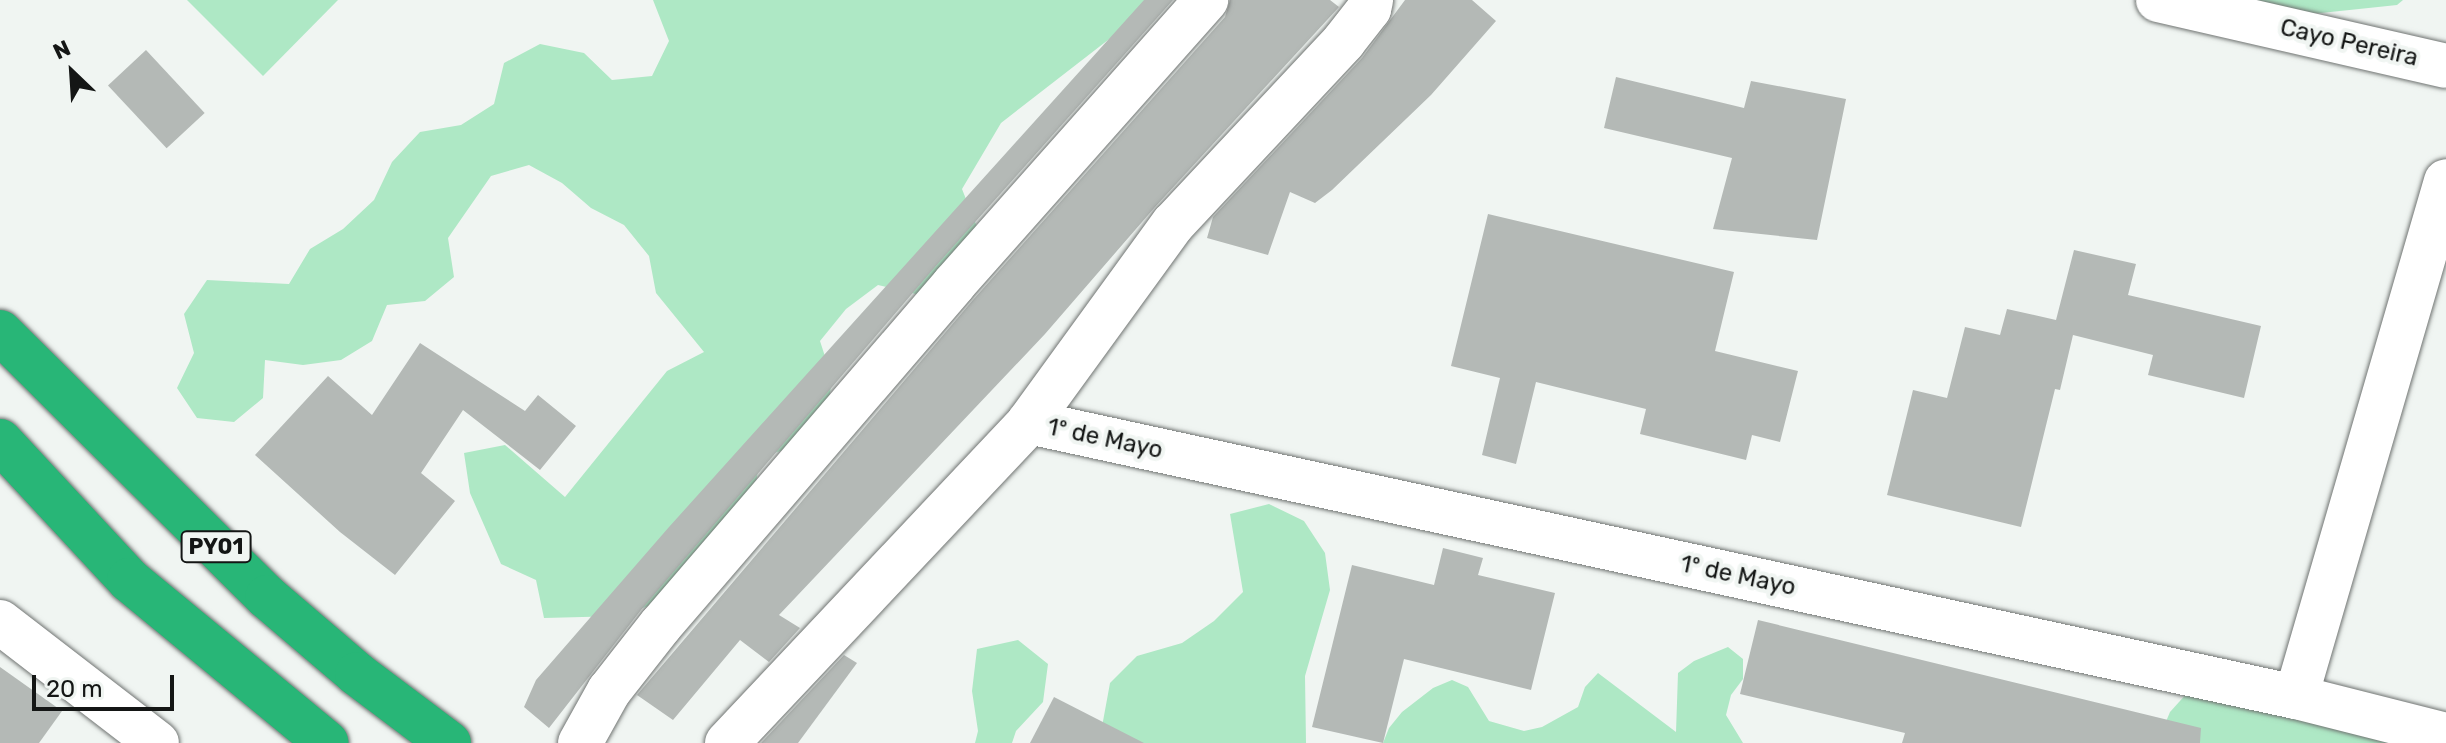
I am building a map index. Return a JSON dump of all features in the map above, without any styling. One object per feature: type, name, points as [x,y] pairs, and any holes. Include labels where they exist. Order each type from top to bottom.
[{"type":"highway","name":"PY01","points":[[0,332],[267,597],[357,674],[449,743]]},
{"type":"highway","points":[[0,441],[129,580],[327,743]]},
{"type":"street","points":[[580,743],[609,691],[660,626],[964,273],[1206,0]]},
{"type":"street","points":[[727,743],[1029,422],[1173,224],[1344,41],[1369,9],[1371,0]]},
{"type":"street","name":"Cayo Pereira","points":[[2158,0],[2446,66]]},
{"type":"street","points":[[2296,697],[2446,181]]},
{"type":"street","name":"1º de Mayo","points":[[1029,422],[2296,697],[2446,735]]},
{"type":"street","points":[[0,622],[157,743]]},
{"type":"green space","points":[[187,0],[338,0],[263,76]]},
{"type":"green space","points":[[653,0],[1154,0],[1148,9],[1001,123],[962,189],[977,227],[948,291],[916,294],[878,285],[846,309],[820,341],[832,378],[827,416],[801,445],[760,457],[754,496],[689,591],[621,616],[544,618],[536,580],[501,564],[470,493],[464,453],[505,445],[565,497],[667,371],[704,352],[656,293],[649,256],[624,225],[591,208],[562,183],[529,165],[491,176],[448,238],[454,277],[425,301],[387,305],[372,341],[341,360],[303,365],[265,360],[263,398],[234,422],[197,418],[177,388],[194,353],[184,314],[207,280],[289,284],[310,249],[343,229],[374,200],[392,162],[420,132],[461,125],[494,104],[504,63],[540,44],[584,53],[612,80],[652,76],[669,41]]},
{"type":"green space","points":[[2209,0],[2403,0],[2397,5],[2321,13],[2243,13]]},
{"type":"green space","points":[[1269,504],[1304,521],[1325,553],[1330,590],[1305,676],[1306,743],[1099,743],[1110,683],[1137,656],[1182,643],[1214,621],[1243,592],[1230,514]]},
{"type":"green space","points":[[1018,640],[1048,664],[1043,702],[1016,731],[1012,743],[975,743],[978,731],[972,691],[977,649]]},
{"type":"green space","points":[[1728,647],[1743,659],[1743,679],[1731,695],[1726,715],[1743,743],[1383,743],[1389,728],[1402,712],[1433,688],[1452,680],[1468,687],[1489,721],[1524,731],[1542,727],[1578,707],[1585,687],[1598,673],[1676,732],[1678,673],[1694,661]]},
{"type":"green space","points":[[2198,681],[2409,743],[2157,743],[2170,712]]},
{"type":"building","points":[[1144,0],[1173,0],[935,267],[641,610],[549,728],[524,707],[536,680],[669,527]]},
{"type":"building","points":[[1230,0],[1330,0],[1339,7],[1155,207],[1045,334],[779,615],[800,628],[769,662],[740,640],[673,720],[637,695],[973,300],[1225,17]]},
{"type":"building","points":[[1405,0],[1472,0],[1496,21],[1431,95],[1332,190],[1315,203],[1290,192],[1268,255],[1207,238],[1213,217],[1362,58]]},
{"type":"building","points":[[146,50],[205,113],[167,148],[108,85]]},
{"type":"building","points":[[1616,77],[1744,108],[1751,81],[1846,99],[1817,240],[1713,229],[1732,158],[1604,128]]},
{"type":"building","points":[[1488,214],[1734,272],[1715,351],[1798,371],[1780,442],[1752,435],[1746,460],[1640,434],[1646,409],[1536,382],[1516,464],[1482,455],[1500,378],[1451,366]]},
{"type":"building","points":[[2074,250],[2136,264],[2128,295],[2261,326],[2244,398],[2148,375],[2153,355],[2073,335],[2060,390],[2055,389],[2021,527],[1887,495],[1913,390],[1947,398],[1965,327],[2000,335],[2007,309],[2056,320]]},
{"type":"building","points":[[420,343],[525,411],[538,395],[576,426],[540,470],[463,410],[421,473],[455,501],[395,575],[340,532],[255,455],[328,376],[372,415]]},
{"type":"building","points":[[1443,548],[1483,558],[1478,575],[1555,593],[1531,690],[1404,659],[1383,743],[1312,727],[1352,565],[1434,585]]},
{"type":"building","points":[[1758,620],[2201,728],[2200,743],[1902,743],[1905,733],[1740,694]]},
{"type":"building","points":[[844,655],[857,663],[798,743],[761,743]]},
{"type":"building","points":[[0,667],[62,711],[39,743],[0,743]]},
{"type":"building","points":[[1054,697],[1144,743],[1030,743]]}]
